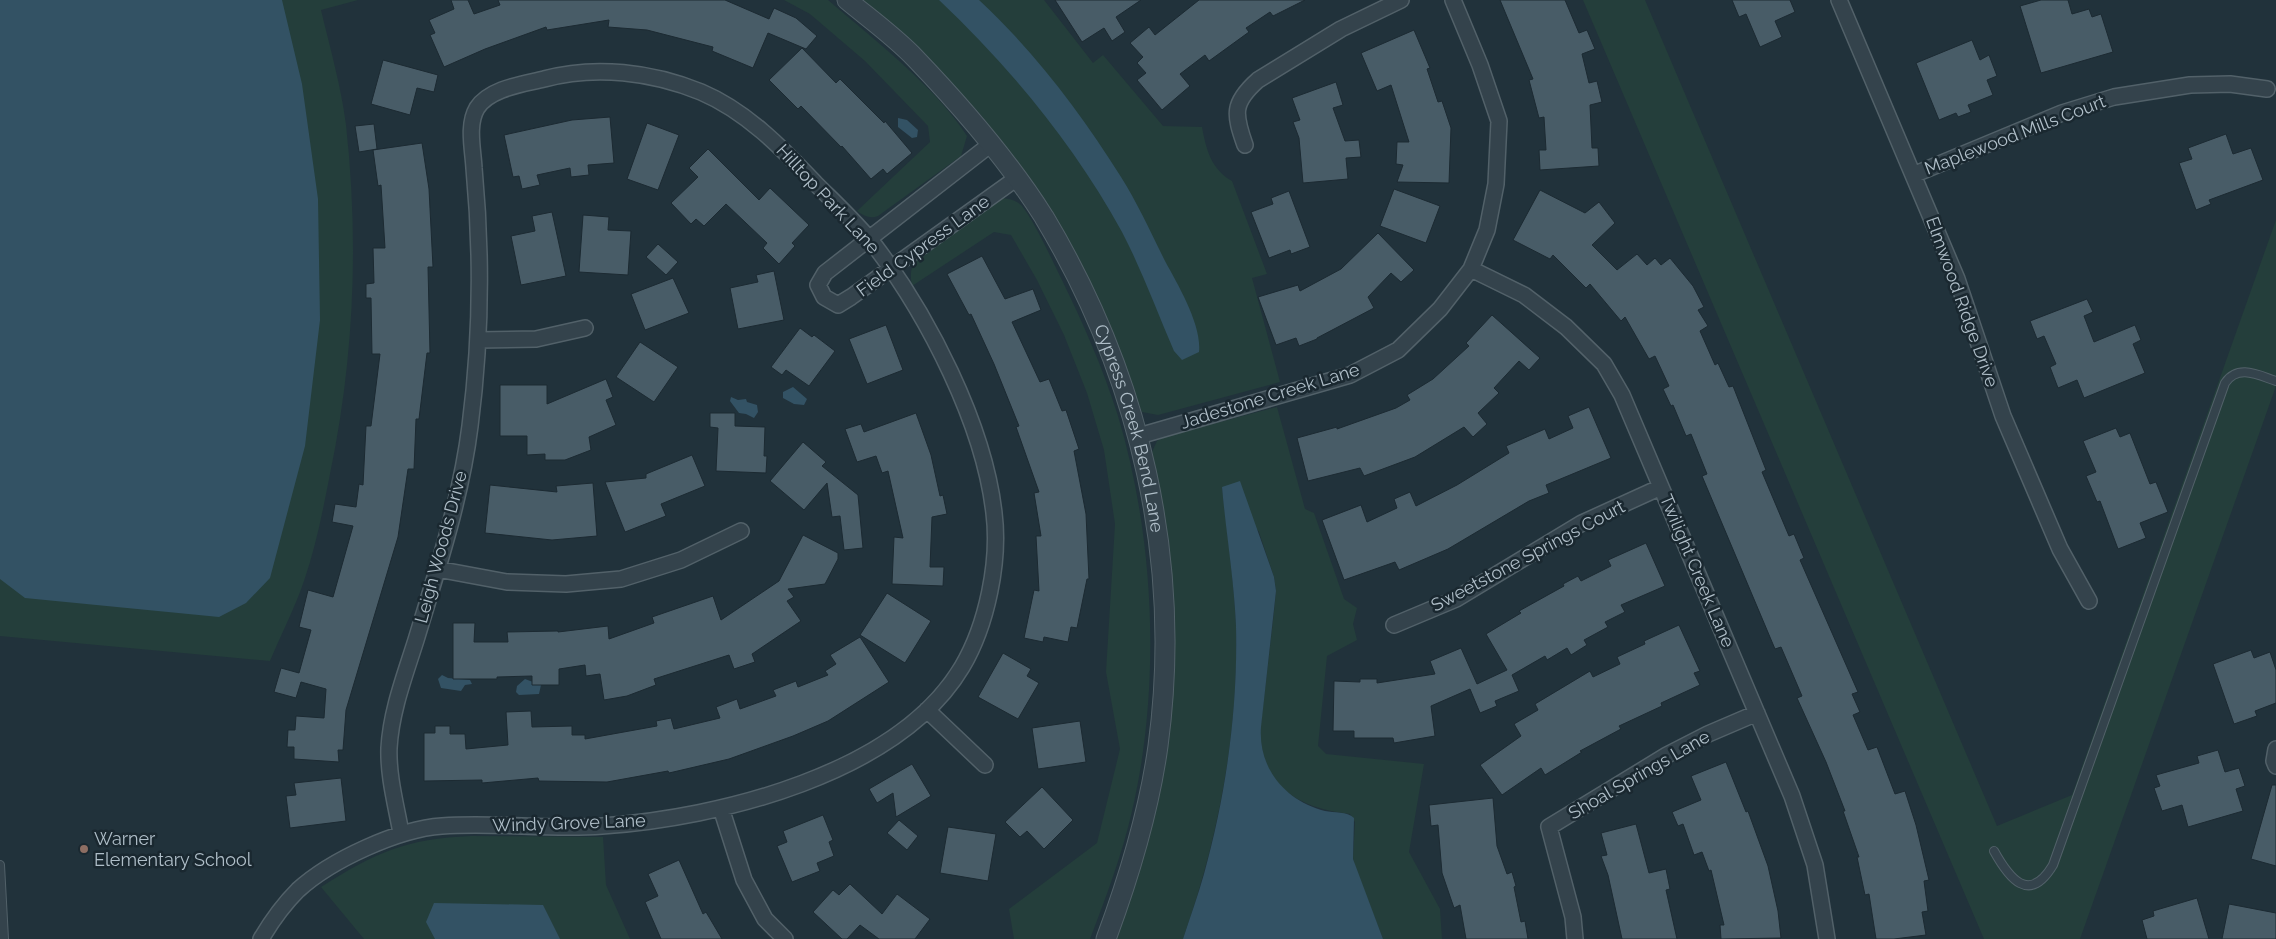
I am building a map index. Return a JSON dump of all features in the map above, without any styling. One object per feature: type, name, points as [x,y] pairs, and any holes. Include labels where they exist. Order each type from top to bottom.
[{"type":"street","name":"Cypress Creek Bend Lane","points":[[847,0],[913,56],[991,144],[1044,218],[1102,329],[1139,436],[1156,523],[1164,589],[1166,662],[1158,747],[1141,831],[1124,892],[1106,939]]},
{"type":"street","points":[[1245,145],[1236,119],[1239,103],[1246,90],[1258,80],[1341,28],[1401,0]]},
{"type":"street","name":"Jadestone Creek Lane","points":[[1139,436],[1350,375],[1398,350],[1440,309],[1471,269],[1487,230],[1496,184],[1499,121],[1480,64],[1453,0]]},
{"type":"street","name":"Elmwood Ridge Drive","points":[[1839,0],[1960,287],[2003,416],[2060,549],[2089,601]]},
{"type":"street","name":"Hilltop Park Lane","points":[[477,108],[490,96],[564,73],[608,71],[659,78],[702,92],[741,114],[786,152],[870,239],[930,331],[961,394],[983,461],[995,513],[995,560],[982,622],[961,668]]},
{"type":"street","name":"Maplewood Mills Court","points":[[1913,175],[2062,113],[2114,97],[2190,85],[2238,84],[2267,89]]},
{"type":"street","name":"Leigh Woods Drive","points":[[401,833],[389,748],[395,708],[455,507],[470,429],[479,340],[478,207],[471,128],[477,108]]},
{"type":"street","name":"Field Cypress Lane","points":[[991,144],[826,273],[818,285],[824,297],[838,304],[892,270],[1017,178]]},
{"type":"street","name":"Twilight Creek Lane","points":[[1471,269],[1524,295],[1566,327],[1604,364],[1622,396],[1792,796],[1815,865],[1827,939]]},
{"type":"street","points":[[479,340],[536,339],[585,328]]},
{"type":"street","name":"Sweetstone Springs Court","points":[[1394,625],[1456,599],[1582,523],[1661,486]]},
{"type":"street","points":[[437,569],[507,582],[566,584],[621,579],[681,560],[741,531]]},
{"type":"street","name":"Windy Grove Lane","points":[[261,939],[301,887],[338,863],[374,844],[401,833],[439,826],[598,826],[660,820],[721,808],[789,788],[844,765],[894,738],[927,710],[961,668]]},
{"type":"street","points":[[927,710],[985,765]]},
{"type":"street","name":"Shoal Springs Lane","points":[[1575,939],[1573,917],[1549,827],[1667,755],[1708,734],[1757,713]]},
{"type":"street","points":[[2276,749],[2274,761],[2276,766]]},
{"type":"street","points":[[721,808],[744,880],[765,919],[785,939]]},
{"type":"lane","points":[[1994,851],[2011,878],[2020,884],[2030,885],[2037,882],[2050,870],[2075,806],[2225,383],[2229,376],[2246,371],[2276,381]]},
{"type":"lane","points":[[0,865],[4,939]]},
{"type":"green space","points":[[0,0],[358,0],[321,10],[341,96],[350,169],[353,257],[352,300],[344,387],[330,474],[312,555],[300,591],[270,661],[0,636]]},
{"type":"green space","points":[[784,0],[828,0],[903,64],[939,100],[967,136],[961,156],[878,216],[867,216],[857,211],[930,142],[928,126],[865,61],[810,14]]},
{"type":"green space","points":[[863,0],[1044,0],[1093,63],[1103,55],[1163,126],[1202,127],[1205,143],[1214,164],[1219,171],[1232,181],[1267,274],[1252,278],[1280,382],[1158,415],[1142,412],[1051,213],[1015,158],[980,114],[925,55]]},
{"type":"green space","points":[[1583,0],[1645,0],[1997,826],[2072,795],[2276,220],[2276,386],[2080,939],[1984,939]]},
{"type":"green space","points":[[1003,198],[1019,203],[1031,219],[1069,295],[1099,363],[1118,416],[1130,463],[1140,512],[1146,562],[1150,613],[1150,664],[1147,714],[1141,763],[1132,811],[1123,844],[1108,892],[1090,939],[1014,939],[1009,909],[1097,843],[1120,749],[1106,672],[1115,524],[1104,450],[1087,393],[1064,335],[1037,280],[1011,235],[994,232],[912,286],[911,282],[912,269],[916,260],[993,202]]},
{"type":"green space","points":[[1277,407],[1305,509],[1314,513],[1344,599],[1357,608],[1353,624],[1357,640],[1327,656],[1318,746],[1326,754],[1424,764],[1409,852],[1440,909],[1442,939],[1383,939],[1353,859],[1355,822],[1350,814],[1315,807],[1300,800],[1287,792],[1276,781],[1268,768],[1260,732],[1276,591],[1274,577],[1259,532],[1222,487],[1234,591],[1236,666],[1230,746],[1216,824],[1183,939],[1116,939],[1150,833],[1162,770],[1172,612],[1170,568],[1152,452],[1157,441],[1163,437]]},
{"type":"green space","points":[[471,836],[603,837],[606,885],[630,939],[364,939],[321,887],[375,856],[409,844],[428,840]]},
{"type":"water","points":[[0,0],[282,0],[302,84],[318,199],[320,320],[305,446],[270,578],[246,603],[219,617],[25,598],[0,579]]},
{"type":"water","points":[[939,0],[979,0],[1019,40],[1073,106],[1121,177],[1144,219],[1188,305],[1197,330],[1199,352],[1182,360],[1174,351],[1129,246],[1104,200],[1084,169],[1016,80]]},
{"type":"water","points":[[898,118],[907,120],[918,130],[917,137],[912,138],[898,127]]},
{"type":"water","points":[[793,387],[807,399],[804,405],[794,404],[783,398],[783,392]]},
{"type":"water","points":[[731,397],[738,400],[746,399],[747,402],[757,405],[758,412],[754,418],[739,413],[730,401]]},
{"type":"water","points":[[1240,481],[1274,577],[1276,591],[1261,727],[1261,742],[1264,756],[1269,769],[1286,791],[1311,806],[1325,811],[1344,813],[1354,818],[1353,859],[1383,939],[1183,939],[1202,882],[1219,814],[1233,720],[1236,626],[1234,591],[1222,487]]},
{"type":"water","points":[[442,675],[448,678],[470,680],[472,684],[465,685],[461,691],[441,688],[438,679]]},
{"type":"water","points":[[525,679],[541,685],[539,694],[519,695],[516,692],[517,686]]},
{"type":"water","points":[[434,903],[543,905],[560,939],[435,939],[426,922]]},
{"type":"building","points":[[451,0],[468,0],[474,14],[500,5],[498,0],[725,0],[769,19],[774,8],[796,18],[817,36],[806,49],[768,33],[753,68],[712,51],[713,47],[647,30],[608,27],[609,20],[547,30],[546,27],[485,49],[444,67],[430,35],[435,33],[429,20],[454,9]]},
{"type":"building","points":[[1055,0],[1141,0],[1116,17],[1125,32],[1112,41],[1104,28],[1082,42]]},
{"type":"building","points":[[1199,0],[1305,0],[1273,16],[1270,12],[1246,28],[1249,32],[1209,61],[1205,55],[1180,74],[1190,86],[1162,110],[1137,80],[1146,73],[1137,63],[1143,57],[1130,43],[1149,27],[1155,35]]},
{"type":"building","points":[[1500,0],[1565,0],[1579,33],[1587,30],[1595,49],[1582,54],[1589,83],[1597,81],[1602,102],[1590,105],[1592,148],[1598,148],[1599,166],[1540,170],[1539,150],[1546,150],[1544,117],[1539,118],[1529,80],[1533,79]]},
{"type":"building","points":[[1732,0],[1790,0],[1795,12],[1775,21],[1782,37],[1760,47],[1746,14],[1739,17]]},
{"type":"building","points":[[2041,0],[2068,0],[2072,14],[2089,9],[2092,17],[2101,14],[2113,52],[2041,73],[2020,6]]},
{"type":"building","points":[[1414,30],[1430,68],[1427,69],[1438,102],[1442,101],[1451,128],[1449,183],[1397,182],[1403,165],[1396,164],[1397,142],[1409,142],[1391,85],[1377,91],[1361,53]]},
{"type":"building","points":[[1972,40],[1980,60],[1989,55],[1997,76],[1987,80],[1993,95],[1968,105],[1971,112],[1958,117],[1956,113],[1939,120],[1916,63]]},
{"type":"building","points":[[802,48],[836,83],[840,79],[884,123],[885,121],[912,153],[887,174],[883,169],[871,179],[842,146],[801,106],[798,109],[769,80]]},
{"type":"building","points":[[383,60],[438,75],[434,92],[417,88],[410,115],[371,104]]},
{"type":"building","points":[[1336,82],[1343,105],[1333,108],[1345,141],[1359,140],[1361,157],[1346,158],[1348,179],[1303,183],[1299,138],[1293,122],[1300,120],[1292,98]]},
{"type":"building","points":[[610,117],[614,163],[588,165],[589,175],[571,177],[570,168],[537,175],[540,185],[522,189],[519,176],[513,177],[504,135],[572,120]]},
{"type":"building","points":[[647,123],[679,135],[658,190],[627,179]]},
{"type":"building","points":[[374,124],[377,149],[359,152],[355,126]]},
{"type":"building","points":[[2226,134],[2233,154],[2251,148],[2263,180],[2209,200],[2211,204],[2196,210],[2179,163],[2192,159],[2188,148]]},
{"type":"building","points":[[422,143],[429,189],[433,267],[428,267],[430,353],[427,353],[419,419],[416,419],[414,469],[408,469],[398,537],[346,710],[343,750],[338,750],[339,762],[294,759],[294,747],[287,747],[288,730],[295,730],[296,716],[324,718],[326,689],[301,682],[296,698],[274,692],[281,668],[299,673],[311,630],[299,627],[308,590],[333,597],[353,526],[332,522],[335,504],[356,507],[359,484],[363,485],[366,426],[371,426],[380,354],[372,354],[371,298],[366,298],[366,284],[374,283],[373,248],[385,248],[381,185],[378,186],[373,150]]},
{"type":"building","points":[[708,149],[759,200],[770,188],[809,225],[792,243],[795,246],[779,264],[763,248],[767,243],[726,204],[704,226],[696,219],[691,224],[671,203],[698,177],[689,168]]},
{"type":"building","points":[[1394,189],[1440,206],[1426,243],[1380,226]]},
{"type":"building","points":[[1540,190],[1585,213],[1599,202],[1615,223],[1592,245],[1617,270],[1637,254],[1647,265],[1655,258],[1661,265],[1670,258],[1693,286],[1704,307],[1698,310],[1708,326],[1700,331],[1715,365],[1718,363],[1729,387],[1733,386],[1766,470],[1762,472],[1789,536],[1794,534],[1804,558],[1800,560],[1858,692],[1852,694],[1860,712],[1853,715],[1868,750],[1877,747],[1895,794],[1905,791],[1916,825],[1929,880],[1924,881],[1928,911],[1922,912],[1926,935],[1876,939],[1869,894],[1865,895],[1857,857],[1859,857],[1843,811],[1845,811],[1826,762],[1797,698],[1802,696],[1781,647],[1775,649],[1702,476],[1707,474],[1691,434],[1686,436],[1673,405],[1671,406],[1663,389],[1669,386],[1655,356],[1649,359],[1625,317],[1621,321],[1590,284],[1586,288],[1553,255],[1550,259],[1513,240]]},
{"type":"building","points":[[1289,191],[1310,247],[1291,254],[1290,250],[1269,258],[1251,212],[1273,204],[1271,198]]},
{"type":"building","points":[[552,212],[566,276],[521,285],[511,236],[535,231],[532,216]]},
{"type":"building","points":[[583,215],[609,217],[608,230],[631,231],[628,275],[579,272]]},
{"type":"building","points":[[1378,233],[1414,270],[1401,282],[1391,273],[1368,297],[1374,308],[1317,339],[1299,346],[1296,338],[1276,345],[1258,297],[1298,285],[1300,291],[1341,269]]},
{"type":"building","points":[[658,244],[678,262],[666,275],[646,257]]},
{"type":"building","points":[[982,256],[1005,299],[1033,289],[1041,310],[1012,322],[1040,382],[1049,379],[1062,411],[1066,410],[1079,449],[1074,451],[1086,514],[1089,579],[1087,579],[1077,628],[1071,627],[1068,642],[1044,637],[1043,642],[1024,638],[1034,590],[1039,591],[1036,536],[1041,536],[1034,493],[1039,492],[1016,427],[1019,426],[994,364],[971,314],[969,315],[947,274]]},
{"type":"building","points":[[774,271],[784,320],[738,329],[730,288],[758,282],[756,275]]},
{"type":"building","points":[[673,278],[689,313],[645,330],[631,294]]},
{"type":"building","points":[[2087,299],[2093,312],[2084,316],[2094,342],[2135,325],[2141,340],[2133,344],[2145,373],[2084,398],[2077,380],[2058,388],[2050,367],[2056,364],[2044,336],[2037,339],[2030,321]]},
{"type":"building","points":[[1492,315],[1540,358],[1529,370],[1519,361],[1494,388],[1499,393],[1478,413],[1487,424],[1473,437],[1464,427],[1415,457],[1364,476],[1360,468],[1308,481],[1297,438],[1337,427],[1337,429],[1396,408],[1410,400],[1407,395],[1433,379],[1469,346],[1466,343]]},
{"type":"building","points":[[886,325],[903,370],[867,384],[849,339]]},
{"type":"building","points":[[800,328],[812,337],[814,335],[835,351],[809,386],[786,370],[782,375],[771,367]]},
{"type":"building","points":[[640,342],[678,367],[654,402],[616,377]]},
{"type":"building","points":[[606,379],[613,397],[606,400],[616,425],[589,437],[591,450],[565,460],[545,460],[545,454],[527,455],[527,436],[500,436],[500,385],[547,385],[547,404]]},
{"type":"building","points":[[1589,407],[1611,458],[1546,485],[1549,493],[1529,501],[1448,549],[1399,570],[1395,562],[1344,580],[1322,520],[1361,505],[1367,522],[1397,508],[1394,499],[1410,492],[1416,506],[1457,485],[1509,453],[1506,446],[1545,429],[1549,439],[1573,428],[1568,416]]},
{"type":"building","points":[[710,413],[735,413],[735,426],[765,427],[764,456],[767,456],[766,473],[716,471],[718,428],[710,427]]},
{"type":"building","points":[[916,413],[931,455],[940,496],[943,495],[947,514],[932,517],[930,567],[944,567],[943,586],[892,584],[894,537],[903,538],[888,471],[882,473],[876,456],[857,462],[845,429],[861,424],[864,432]]},
{"type":"building","points":[[2116,428],[2120,437],[2130,433],[2150,484],[2156,482],[2168,512],[2140,523],[2146,538],[2118,549],[2100,501],[2097,502],[2086,476],[2096,472],[2083,441]]},
{"type":"building","points":[[803,442],[826,462],[822,466],[858,495],[863,548],[844,550],[840,516],[832,517],[827,483],[804,510],[770,481]]},
{"type":"building","points":[[692,455],[705,486],[661,504],[666,516],[625,532],[605,482],[646,478],[646,474]]},
{"type":"building","points":[[593,483],[597,536],[552,540],[485,533],[490,485],[557,492],[556,486]]},
{"type":"building","points":[[803,535],[838,553],[838,559],[825,584],[788,589],[794,597],[787,601],[801,621],[752,654],[755,662],[734,669],[729,655],[654,679],[656,685],[627,696],[604,700],[600,674],[586,676],[585,665],[559,669],[559,685],[532,685],[532,676],[497,677],[497,679],[453,679],[453,623],[475,623],[474,642],[508,642],[507,632],[558,632],[608,626],[609,639],[654,623],[652,617],[713,596],[721,620],[779,581]]},
{"type":"building","points":[[1646,543],[1665,586],[1621,605],[1625,612],[1605,622],[1608,627],[1584,640],[1587,645],[1571,655],[1567,648],[1547,660],[1545,656],[1512,675],[1519,691],[1495,701],[1497,706],[1480,713],[1470,689],[1431,706],[1435,736],[1394,743],[1393,738],[1354,738],[1354,731],[1333,731],[1334,681],[1360,682],[1360,679],[1377,679],[1377,683],[1435,674],[1430,661],[1461,648],[1477,684],[1507,670],[1486,634],[1521,613],[1519,611],[1564,586],[1563,584],[1578,576],[1581,581],[1611,566],[1608,560]]},
{"type":"building","points":[[887,593],[931,621],[905,663],[860,635]]},
{"type":"building","points":[[1679,625],[1700,671],[1694,673],[1700,685],[1661,703],[1662,706],[1619,726],[1621,729],[1580,751],[1582,752],[1545,775],[1541,768],[1502,795],[1480,765],[1521,736],[1514,724],[1538,710],[1535,704],[1590,671],[1593,677],[1620,664],[1617,657],[1645,644],[1644,641]]},
{"type":"building","points":[[860,637],[889,682],[828,721],[729,759],[669,773],[668,771],[607,782],[539,781],[538,778],[482,783],[482,780],[424,781],[424,733],[435,733],[435,726],[450,726],[450,734],[465,734],[466,749],[508,745],[506,712],[531,711],[532,727],[572,726],[572,735],[585,735],[585,739],[657,726],[656,721],[671,718],[674,729],[720,718],[716,707],[737,699],[740,709],[776,696],[773,690],[796,681],[798,687],[828,675],[825,671],[836,664],[830,655]]},
{"type":"building","points":[[2251,650],[2254,658],[2270,652],[2276,670],[2276,703],[2255,711],[2257,716],[2234,724],[2213,664]]},
{"type":"building","points":[[1003,653],[1031,669],[1027,676],[1039,683],[1018,719],[978,697]]},
{"type":"building","points":[[1080,721],[1086,762],[1038,769],[1032,728]]},
{"type":"building","points":[[2218,750],[2225,772],[2239,768],[2245,786],[2236,789],[2243,811],[2188,827],[2182,805],[2162,811],[2154,788],[2160,786],[2156,775],[2199,763],[2197,756]]},
{"type":"building","points":[[1726,762],[1746,812],[1748,811],[1768,866],[1778,911],[1781,938],[1721,939],[1720,925],[1724,925],[1711,870],[1709,871],[1702,852],[1694,855],[1683,824],[1678,826],[1672,812],[1701,800],[1691,776]]},
{"type":"building","points":[[912,764],[931,796],[896,817],[893,793],[877,803],[869,789]]},
{"type":"building","points":[[341,778],[346,821],[290,828],[286,796],[296,795],[294,783]]},
{"type":"building","points":[[2272,785],[2276,785],[2276,866],[2251,859]]},
{"type":"building","points":[[1042,787],[1073,820],[1044,849],[1027,831],[1020,837],[1005,822]]},
{"type":"building","points":[[1493,798],[1497,846],[1507,874],[1512,872],[1521,922],[1525,921],[1528,939],[1466,939],[1460,905],[1454,908],[1442,873],[1438,825],[1431,826],[1429,805]]},
{"type":"building","points":[[823,815],[833,840],[829,842],[834,856],[817,863],[820,871],[792,882],[777,846],[787,842],[783,831]]},
{"type":"building","points":[[899,820],[918,836],[907,850],[887,833]]},
{"type":"building","points":[[1636,824],[1649,873],[1666,869],[1670,889],[1666,890],[1677,939],[1622,939],[1608,875],[1601,856],[1607,855],[1601,833]]},
{"type":"building","points":[[948,827],[996,834],[988,881],[940,873]]},
{"type":"building","points":[[679,860],[703,914],[706,912],[722,939],[661,939],[645,902],[658,896],[648,874]]},
{"type":"building","points":[[850,884],[882,914],[897,894],[930,919],[915,939],[879,939],[860,925],[847,939],[842,939],[813,912],[833,890],[839,895]]},
{"type":"building","points":[[2197,898],[2209,939],[2147,939],[2142,920],[2154,916],[2153,911]]},
{"type":"building","points":[[2229,904],[2276,913],[2276,939],[2222,939]]},
{"type":"place","name":"Warner Elementary School","points":[[84,849]]}]
